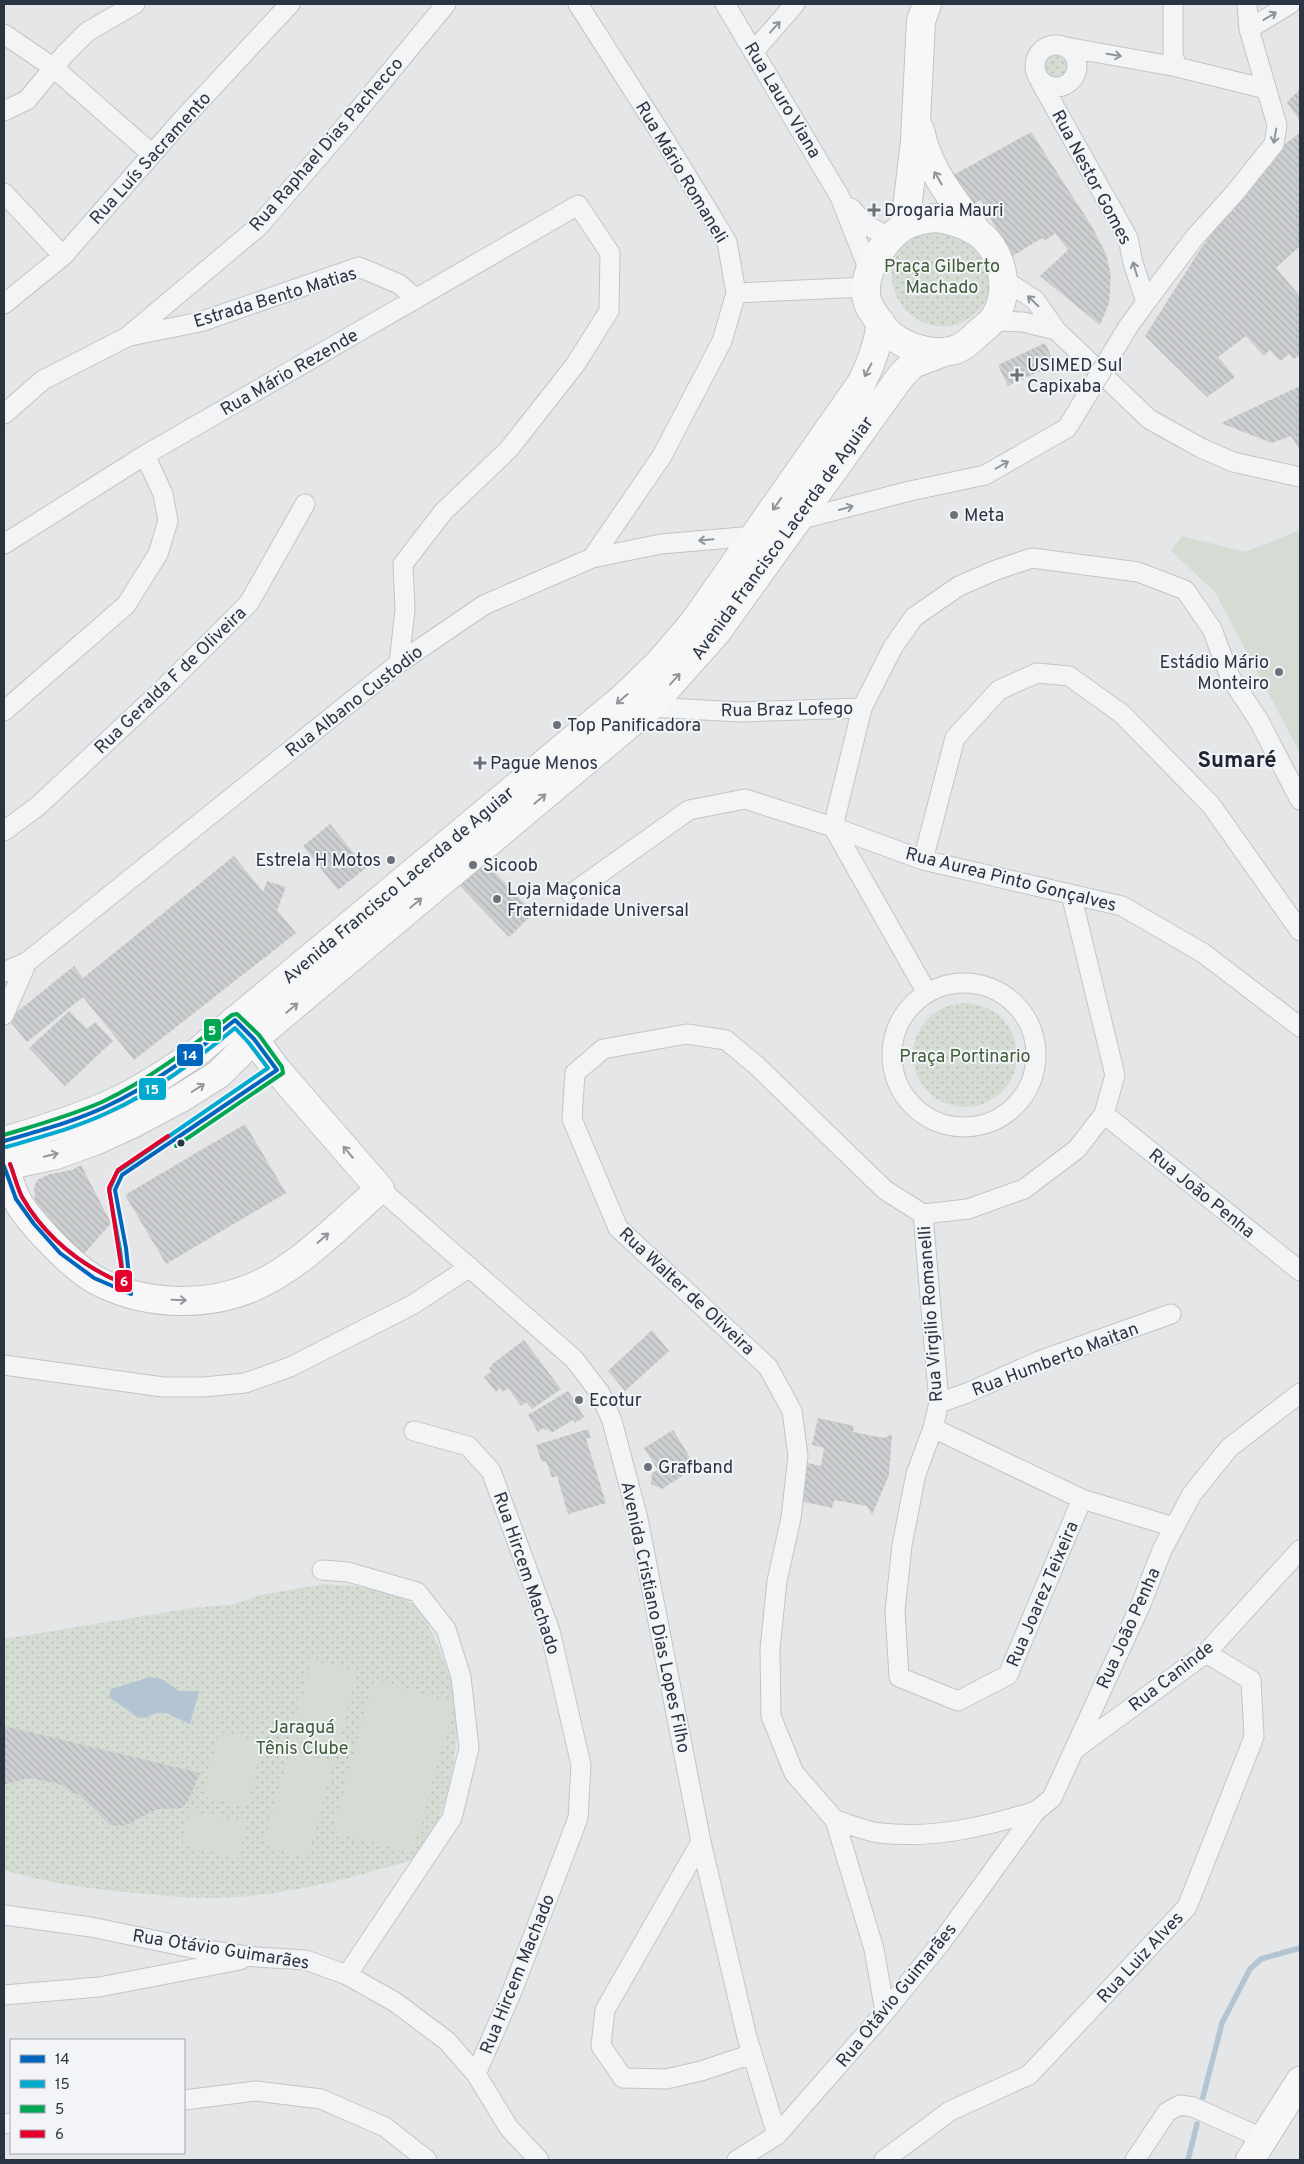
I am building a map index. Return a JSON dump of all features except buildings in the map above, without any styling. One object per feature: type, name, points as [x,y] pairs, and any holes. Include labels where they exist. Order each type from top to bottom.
[{"type":"main road","points":[[897,231],[917,112],[921,21],[928,4]]},
{"type":"main road","points":[[917,112],[923,147],[936,176],[977,232],[993,249],[999,261],[1004,279],[1003,296],[997,314],[992,321],[962,347],[944,352],[918,350],[892,336],[870,308],[868,280],[877,252],[897,231],[918,220],[936,218],[955,221],[977,232]]},
{"type":"main road","name":"Avenida Francisco Lacerda de Aguiar","points":[[4,1141],[69,1120],[117,1101],[155,1080],[196,1053],[623,698],[660,662],[694,622],[862,382],[873,362],[880,323]]},
{"type":"main road","name":"Avenida Francisco Lacerda de Aguiar","points":[[4,1166],[56,1154],[97,1140],[181,1098],[219,1074],[254,1039],[650,707],[716,633],[900,376],[913,364],[944,352]]},
{"type":"main road","points":[[4,1166],[16,1199],[34,1224],[60,1253],[94,1278],[131,1294],[176,1301],[213,1300],[260,1283],[291,1266],[380,1189],[277,1070],[254,1039],[235,1020]]},
{"type":"main road","points":[[1257,2150],[1300,2081]]},
{"type":"street","points":[[4,112],[27,100],[88,32],[135,4]]},
{"type":"street","name":"Rua Luís Sacramento","points":[[4,304],[63,256],[152,154],[290,4]]},
{"type":"street","name":"Rua Raphael Dias Pachecco","points":[[4,414],[43,380],[127,337],[258,227],[347,124],[446,4]]},
{"type":"street","name":"Rua Mário Romaneli","points":[[578,4],[727,242],[736,293],[722,342],[662,456],[592,558]]},
{"type":"street","name":"Rua Lauro Viana","points":[[725,4],[840,197],[868,280]]},
{"type":"street","points":[[754,50],[796,4]]},
{"type":"street","points":[[1173,4],[1174,55],[1177,67]]},
{"type":"street","points":[[798,520],[910,490],[985,475],[1068,428],[1128,327],[1146,302],[1195,237],[1233,195],[1274,144],[1277,125],[1249,29],[1247,4]]},
{"type":"street","points":[[1249,29],[1290,4]]},
{"type":"street","points":[[4,34],[54,68],[152,154]]},
{"type":"street","points":[[1066,47],[1074,56],[1077,68],[1071,80],[1057,87],[1048,86],[1040,80],[1035,70],[1038,54],[1052,45],[1066,47],[1177,67],[1266,89]]},
{"type":"street","name":"Rua Nestor Gomes","points":[[1040,80],[1128,238],[1133,263],[1146,302]]},
{"type":"street","points":[[4,193],[63,256]]},
{"type":"street","name":"Rua Lauro Viana","points":[[840,197],[866,225],[897,231]]},
{"type":"street","name":"Rua Mário Rezende","points":[[4,544],[145,455],[578,205],[610,253],[609,311],[576,366],[509,449],[444,511],[403,564],[405,610],[399,663]]},
{"type":"street","name":"Estrada Bento Matias","points":[[127,337],[200,322],[359,267],[399,284],[416,299]]},
{"type":"street","points":[[1004,279],[1035,300],[1056,330],[1149,419],[1201,448],[1233,462],[1300,477]]},
{"type":"street","points":[[736,293],[868,280]]},
{"type":"street","points":[[992,321],[1023,322],[1056,330]]},
{"type":"street","points":[[4,711],[126,605],[158,554],[168,521],[163,494],[145,455]]},
{"type":"street","points":[[1270,470],[1300,463]]},
{"type":"street","name":"Rua Geralda F de Oliveira","points":[[4,831],[46,799],[160,692],[249,603],[305,504]]},
{"type":"street","name":"Rua Albano Custodio","points":[[4,972],[26,962],[399,663],[484,605],[592,558],[661,544],[754,536]]},
{"type":"street","points":[[862,708],[893,647],[914,617],[960,586],[996,570],[1032,558],[1138,572],[1185,590],[1212,629],[1230,677],[1259,721],[1300,800]]},
{"type":"street","points":[[922,860],[955,738],[1000,690],[1037,673],[1069,676],[1122,714],[1211,806],[1300,931]]},
{"type":"street","name":"Rua Braz Lofego","points":[[650,707],[739,712],[862,708],[833,827]]},
{"type":"street","name":"Rua Aurea Pinto Gonçalves","points":[[571,894],[689,810],[745,800],[833,827],[922,860],[1122,906],[1203,953],[1300,1027]]},
{"type":"street","points":[[833,827],[927,994]]},
{"type":"street","points":[[922,1214],[968,1209],[1024,1189],[1077,1149],[1104,1114],[1114,1075],[1070,894]]},
{"type":"street","points":[[4,1014],[26,962]]},
{"type":"street","points":[[974,984],[996,991],[1016,1005],[1030,1024],[1036,1047],[1035,1071],[1026,1092],[1011,1111],[990,1123],[967,1128],[943,1124],[922,1114],[905,1097],[895,1076],[892,1052],[897,1029],[909,1009],[927,994],[950,985],[974,984]]},
{"type":"street","name":"Rua Walter de Oliveira","points":[[885,2012],[874,1949],[835,1820],[794,1773],[771,1716],[771,1639],[777,1581],[791,1518],[798,1456],[792,1411],[768,1367],[618,1228],[572,1119],[575,1073],[603,1049],[686,1034],[726,1040],[756,1065],[885,1190],[922,1214]]},
{"type":"street","name":"Rua João Penha","points":[[1104,1114],[1300,1271]]},
{"type":"street","name":"Avenida Cristiano Dias Lopes Filho","points":[[380,1189],[574,1358],[600,1393],[612,1421],[638,1519],[701,1842],[752,2054],[777,2135]]},
{"type":"street","name":"Rua Virgilio Romanelli","points":[[922,1214],[939,1403],[933,1428],[1082,1499],[1174,1527]]},
{"type":"street","points":[[4,1365],[163,1387],[204,1387],[245,1383],[290,1367],[412,1305],[470,1267]]},
{"type":"street","name":"Rua Humberto Maitan","points":[[939,1403],[967,1393],[1039,1361],[1171,1314]]},
{"type":"street","name":"Rua João Penha","points":[[1036,1811],[1052,1798],[1174,1527],[1192,1494],[1229,1448],[1300,1393]]},
{"type":"street","name":"Rua Joarez Teixeira","points":[[933,1428],[916,1474],[902,1545],[895,1611],[899,1677],[958,1701],[1008,1675],[1082,1499]]},
{"type":"street","name":"Rua Hircem Machado","points":[[414,1431],[468,1446],[492,1471],[550,1631],[580,1765],[578,1818],[514,1989],[476,2074]]},
{"type":"street","name":"Rua Caninde","points":[[1074,1749],[1206,1653],[1300,1550]]},
{"type":"street","points":[[322,1570],[348,1572],[417,1592],[446,1629],[461,1677],[469,1748],[452,1818],[347,1975]]},
{"type":"street","name":"Rua Luiz Alves","points":[[884,2160],[950,2111],[1028,2075],[1187,1907],[1254,1737],[1251,1680],[1206,1653]]},
{"type":"street","points":[[835,1820],[878,1832],[925,1835],[993,1825],[1036,1811]]},
{"type":"street","name":"Rua Otávio Guimarães","points":[[737,2160],[777,2135],[885,2012],[940,1944],[1036,1811]]},
{"type":"street","points":[[701,1842],[605,2010],[601,2046],[622,2078],[666,2079],[701,2071],[752,2054]]},
{"type":"street","name":"Rua Otávio Guimarães","points":[[4,1915],[91,1928],[192,1948],[256,1957],[306,1960],[347,1975],[395,2002],[447,2041],[476,2074],[509,2128],[539,2160]]},
{"type":"street","points":[[4,1995],[99,1987],[256,1957]]},
{"type":"street","points":[[185,2100],[256,2091],[322,2099],[385,2127],[427,2160]]},
{"type":"street","points":[[1135,2160],[1167,2112],[1180,2105],[1194,2107],[1257,2150]]},
{"type":"green space","points":[[1057,51],[1067,55],[1071,65],[1067,75],[1057,79],[1047,75],[1043,65],[1047,55]]},
{"type":"green space","name":"Praça Gilberto Machado","points":[[936,226],[983,246],[992,278],[992,287],[989,295],[976,313],[961,323],[945,326],[930,325],[916,318],[904,308],[896,294],[892,278],[894,260],[904,243],[914,234]]},
{"type":"green space","name":"Estádio Mário Monteiro","points":[[1300,530],[1300,753],[1215,592],[1171,551],[1182,536],[1245,552]]},
{"type":"green space","name":"Praça Portinario","points":[[965,1003],[985,1007],[1002,1018],[1013,1035],[1017,1055],[1013,1075],[1002,1092],[985,1103],[965,1107],[945,1103],[928,1092],[917,1075],[913,1055],[917,1035],[928,1018],[945,1007]]},
{"type":"green space","name":"Jaraguá Tênis Clube","points":[[324,1584],[380,1590],[411,1603],[419,1610],[428,1625],[446,1667],[456,1705],[456,1748],[442,1810],[427,1845],[418,1856],[399,1864],[358,1876],[315,1886],[270,1894],[226,1898],[186,1897],[93,1889],[48,1881],[4,1870],[4,1639],[192,1608],[231,1605],[261,1595]]},
{"type":"green space","points":[[312,1660],[357,1672],[337,1749],[292,1737]]},
{"type":"green space","points":[[374,1680],[455,1703],[412,1853],[332,1831]]},
{"type":"green space","points":[[219,1732],[263,1742],[247,1807],[203,1796]]},
{"type":"green space","points":[[290,1750],[334,1762],[307,1858],[263,1846]]},
{"type":"green space","points":[[189,1811],[246,1823],[239,1858],[182,1846]]},
{"type":"water","points":[[150,1677],[162,1679],[179,1691],[199,1691],[190,1724],[166,1713],[157,1713],[143,1718],[136,1716],[109,1697],[111,1689]]},
{"type":"waterway","points":[[1203,2097],[1222,2023],[1250,1969],[1261,1959],[1300,1948]]},
{"type":"waterway","points":[[1188,2160],[1197,2124]]},
{"type":"transit line","name":"5","points":[[4,1135],[78,1112],[102,1102],[153,1073],[232,1015],[237,1014],[259,1035],[282,1067],[283,1073],[176,1146]]},
{"type":"transit line","name":"14","points":[[4,1141],[80,1117],[123,1098],[173,1068],[235,1020],[254,1039],[277,1070],[122,1175],[115,1190],[126,1248],[131,1294],[94,1278],[60,1253],[34,1224],[16,1199],[4,1166]]},
{"type":"transit line","name":"15","points":[[6,1147],[57,1132],[124,1105],[174,1075],[235,1028],[268,1068],[117,1172],[109,1191],[120,1249],[124,1284],[79,1259],[53,1237],[22,1197],[10,1164]]},
{"type":"transit line","name":"6","points":[[10,1164],[22,1197],[53,1237],[79,1259],[124,1284],[109,1188],[118,1170],[168,1136]]},
{"type":"place","name":"Drogaria Mauri","points":[[874,210]]},
{"type":"place","name":"USIMED Sul Capixaba","points":[[1017,375]]},
{"type":"place","name":"Meta","points":[[954,515]]},
{"type":"place","name":"Estádio Mário Monteiro","points":[[1279,672]]},
{"type":"place","name":"Top Panificadora","points":[[557,725]]},
{"type":"place","name":"Pague Menos","points":[[480,763]]},
{"type":"place","name":"Estrela H Motos","points":[[391,860]]},
{"type":"place","name":"Sicoob","points":[[473,865]]},
{"type":"place","name":"Loja Maçonica Fraternidade Universal","points":[[497,899]]},
{"type":"place","name":"Ecotur","points":[[579,1400]]},
{"type":"place","name":"Grafband","points":[[648,1467]]},
{"type":"district","name":"Sumaré","points":[[1237,759]]}]
